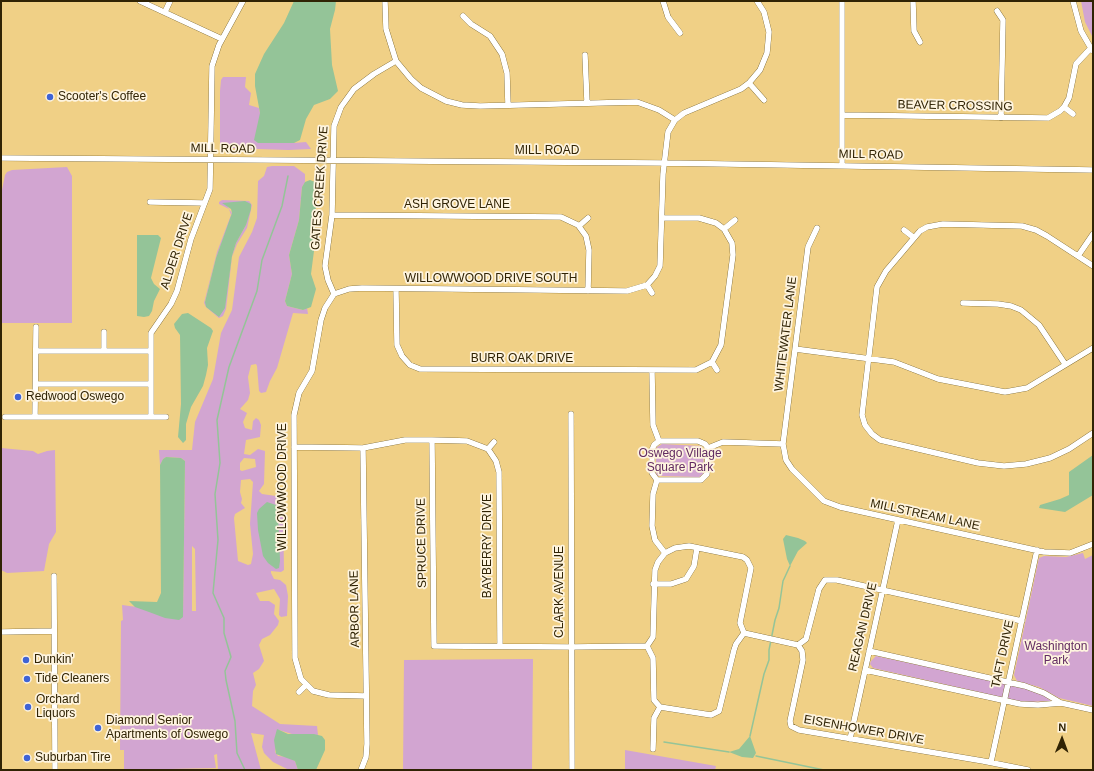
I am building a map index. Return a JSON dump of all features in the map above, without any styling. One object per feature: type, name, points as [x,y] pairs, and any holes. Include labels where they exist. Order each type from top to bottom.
[{"type":"street","points":[[140,1],[222,39]]},
{"type":"street","points":[[165,12],[170,1]]},
{"type":"street","name":"ALDER DRIVE","points":[[151,417],[151,333],[177,291],[190,239],[210,189],[211,78],[215,54],[243,1]]},
{"type":"street","points":[[385,1],[386,29],[396,61],[411,79],[421,88],[446,101],[462,105],[637,102],[659,110],[675,120]]},
{"type":"street","points":[[663,1],[668,17],[680,33]]},
{"type":"street","points":[[652,293],[647,285],[655,276],[660,266],[666,138],[675,120],[684,114],[732,93],[749,83],[763,63],[769,42],[767,21],[757,1]]},
{"type":"street","points":[[842,1],[842,166]]},
{"type":"street","points":[[913,1],[914,32],[920,42]]},
{"type":"street","points":[[1073,1],[1081,31],[1092,50],[1076,64],[1069,98],[1064,106],[1073,114]]},
{"type":"street","points":[[997,10],[1003,20],[1001,118]]},
{"type":"street","points":[[463,16],[470,24],[490,36],[502,54],[507,73],[508,105]]},
{"type":"street","points":[[585,55],[587,102]]},
{"type":"street","name":"GATES CREEK DRIVE","points":[[334,294],[326,271],[332,215],[334,126],[346,98],[364,81],[396,61]]},
{"type":"street","points":[[749,83],[764,100]]},
{"type":"street","name":"BEAVER CROSSING","points":[[842,115],[1041,119],[1054,115],[1064,106]]},
{"type":"street","name":"MILL ROAD","points":[[1,158],[664,163],[1093,170]]},
{"type":"street","points":[[150,202],[204,203]]},
{"type":"street","name":"ASH GROVE LANE","points":[[332,215],[556,216],[571,221],[579,226]]},
{"type":"street","points":[[588,218],[579,226],[585,234],[588,243],[588,290]]},
{"type":"street","points":[[662,218],[706,219],[716,223],[724,229],[732,243],[732,259],[721,345],[712,362],[717,370]]},
{"type":"street","points":[[724,229],[735,220]]},
{"type":"street","points":[[1093,266],[1036,230],[1022,226],[935,224],[927,227],[913,237],[886,271],[877,287],[867,358],[862,415],[865,425],[872,434],[880,440],[978,463],[1004,466],[1026,464],[1050,458],[1069,449],[1093,434]]},
{"type":"street","name":"WHITEWATER LANE","points":[[783,444],[808,246],[817,228]]},
{"type":"street","points":[[904,230],[913,237]]},
{"type":"street","points":[[1078,256],[1093,234]]},
{"type":"street","name":"WILLOWWOOD DRIVE SOUTH","points":[[334,294],[356,288],[396,290],[627,291],[647,285]]},
{"type":"street","name":"BURR OAK DRIVE","points":[[396,290],[397,345],[402,356],[410,364],[420,369],[692,371],[702,368],[712,362]]},
{"type":"street","name":"WILLOWWOOD DRIVE","points":[[306,685],[298,673],[295,658],[294,415],[296,401],[312,371],[321,320],[325,308],[334,294]]},
{"type":"street","points":[[963,303],[998,304],[1011,306],[1022,310],[1039,325],[1065,364]]},
{"type":"street","points":[[36,328],[36,417]]},
{"type":"street","points":[[104,332],[104,351]]},
{"type":"street","points":[[795,349],[894,362],[933,378],[1005,392],[1027,388],[1093,348]]},
{"type":"street","points":[[36,351],[151,351]]},
{"type":"street","points":[[652,371],[652,425],[658,441]]},
{"type":"street","points":[[36,384],[151,384]]},
{"type":"street","name":"CLARK AVENUE","points":[[571,414],[572,770]]},
{"type":"street","points":[[2,417],[166,417]]},
{"type":"street","points":[[294,447],[363,448],[405,440],[432,440],[467,441],[488,449],[494,442]]},
{"type":"street","name":"SPRUCE DRIVE","points":[[432,440],[434,646],[500,646]]},
{"type":"street","points":[[657,480],[701,480],[707,474],[708,448],[705,444],[698,441],[658,441],[654,445],[652,450],[652,473],[657,480],[652,501],[653,534],[655,540],[665,553]]},
{"type":"street","points":[[708,448],[723,442],[783,444]]},
{"type":"street","name":"MILLSTREAM LANE","points":[[783,444],[786,460],[792,469],[824,501],[832,505],[1037,550],[1070,553],[1093,544]]},
{"type":"street","name":"ARBOR LANE","points":[[361,770],[366,756],[367,744],[363,448]]},
{"type":"street","name":"BAYBERRY DRIVE","points":[[488,449],[496,461],[499,472],[500,646]]},
{"type":"street","name":"REAGAN DRIVE","points":[[850,738],[898,520]]},
{"type":"street","points":[[647,646],[653,637],[653,584],[655,570],[658,562],[665,553],[681,547],[697,548],[743,557],[750,564],[751,573],[740,623],[744,633]]},
{"type":"street","points":[[653,584],[671,584],[686,579],[694,566],[697,548]]},
{"type":"street","name":"TAFT DRIVE","points":[[991,762],[1037,550]]},
{"type":"street","points":[[54,576],[55,770]]},
{"type":"street","points":[[744,633],[798,645],[806,639],[819,589],[825,580],[835,580],[1022,621]]},
{"type":"street","points":[[1,632],[54,631]]},
{"type":"street","points":[[647,646],[653,658],[654,700],[660,707],[711,715],[719,711],[734,650],[736,644],[744,633]]},
{"type":"street","name":"EISENHOWER DRIVE","points":[[798,645],[802,651],[803,660],[791,715],[791,726],[799,730],[991,762],[1028,770]]},
{"type":"street","points":[[500,646],[647,646]]},
{"type":"street","points":[[869,651],[1035,688],[1060,703]]},
{"type":"street","points":[[865,670],[1030,705],[1060,703],[1093,710]]},
{"type":"street","points":[[299,692],[306,685],[313,691],[329,695],[366,696]]},
{"type":"street","points":[[653,749],[654,718],[660,707]]},
{"type":"green space","points":[[1081,1],[1093,1],[1093,38],[1085,22]]},
{"type":"green space","points":[[223,77],[246,77],[245,87],[251,93],[249,105],[259,108],[260,113],[294,143],[306,142],[311,149],[288,150],[226,148],[220,145],[220,91],[221,80]]},
{"type":"green space","points":[[294,166],[305,174],[305,182],[302,187],[299,220],[289,255],[292,274],[285,301],[287,306],[303,310],[307,308],[308,314],[293,313],[277,368],[266,392],[261,393],[259,391],[257,366],[256,364],[251,365],[248,377],[250,393],[248,400],[240,409],[247,413],[243,422],[245,428],[252,430],[253,421],[256,418],[259,420],[261,425],[260,437],[246,440],[244,454],[250,455],[258,449],[265,451],[264,484],[259,491],[262,494],[276,496],[283,509],[284,570],[281,572],[271,571],[271,573],[274,579],[280,580],[286,585],[288,596],[287,616],[281,617],[279,615],[280,599],[274,589],[256,593],[260,601],[269,601],[275,605],[274,614],[279,621],[278,625],[270,635],[262,639],[259,645],[264,661],[259,669],[253,673],[256,685],[253,691],[252,706],[280,724],[317,726],[318,735],[292,734],[279,730],[275,752],[278,756],[288,757],[295,761],[298,770],[289,770],[273,762],[264,753],[262,747],[264,735],[251,733],[261,770],[218,770],[217,754],[214,755],[216,768],[124,770],[124,750],[120,750],[121,621],[123,620],[122,605],[183,613],[185,461],[181,458],[166,457],[160,465],[159,450],[192,450],[195,422],[213,379],[221,333],[232,310],[239,257],[252,232],[257,218],[258,181],[264,176],[267,167]],"holes":[[[244,458],[255,459],[256,467],[242,471],[240,470],[240,463]],[[250,479],[253,482],[250,524],[253,554],[251,564],[248,565],[238,561],[234,518],[235,514],[245,508],[241,503],[241,480]],[[192,546],[195,549],[196,611],[192,611]]]},
{"type":"green space","points":[[67,167],[72,176],[72,323],[1,323],[2,190],[5,175],[7,172],[12,170]]},
{"type":"green space","points":[[222,200],[249,201],[252,205],[247,228],[237,244],[232,257],[226,309],[223,316],[219,318],[206,307],[204,303],[217,252],[231,215],[229,209],[219,204]],"holes":[[[251,204],[246,225],[236,243],[232,256],[226,295],[205,302],[216,258],[231,218],[232,213],[227,206]]]},
{"type":"green space","name":"Oswego Village Square Park","points":[[662,444],[701,446],[704,452],[703,474],[699,477],[658,476],[656,473],[656,450],[657,447]]},
{"type":"green space","points":[[1,448],[33,451],[38,454],[55,450],[56,532],[49,544],[44,571],[7,573],[1,570]]},
{"type":"green space","name":"Washington Park","points":[[1083,553],[1085,559],[1093,555],[1093,706],[1059,698],[1039,687],[1017,681],[1014,675],[1039,558],[1044,556],[1066,557]]},
{"type":"green space","points":[[876,656],[1023,687],[1043,694],[1051,701],[1018,701],[873,668],[870,664]]},
{"type":"green space","points":[[533,659],[532,770],[403,770],[404,660]]},
{"type":"green space","points":[[625,750],[716,766],[715,770],[625,770]]},
{"type":"shaded area","points":[[294,1],[336,1],[330,29],[332,65],[338,91],[330,99],[314,105],[306,119],[300,140],[294,143],[258,143],[254,140],[260,113],[255,86],[255,74],[264,54],[284,23]]},
{"type":"shaded area","points":[[310,180],[315,182],[317,185],[314,251],[311,274],[316,289],[311,307],[303,310],[287,306],[285,301],[292,274],[289,255],[299,220],[302,187],[305,182]]},
{"type":"shaded area","points":[[245,201],[251,204],[251,209],[246,225],[236,243],[232,256],[225,308],[219,317],[206,307],[205,302],[216,258],[232,213],[231,209],[222,203]]},
{"type":"shaded area","points":[[137,235],[158,235],[161,238],[151,278],[154,284],[160,289],[149,316],[137,316]]},
{"type":"shaded area","points":[[188,313],[211,328],[213,331],[207,348],[208,365],[206,375],[203,386],[191,407],[186,424],[186,440],[183,443],[178,437],[181,404],[180,335],[174,324],[182,314]]},
{"type":"shaded area","points":[[1093,455],[1093,495],[1065,512],[1039,508],[1040,505],[1069,495],[1069,472]]},
{"type":"shaded area","points":[[166,457],[181,458],[185,461],[183,617],[179,620],[165,618],[135,607],[129,601],[157,602],[161,593],[160,465]]},
{"type":"shaded area","points":[[267,502],[276,505],[278,509],[280,561],[279,568],[276,569],[268,563],[263,556],[258,530],[257,513],[259,509]]},
{"type":"shaded area","points":[[786,535],[798,538],[807,543],[798,551],[790,566],[783,539]]},
{"type":"shaded area","points":[[277,729],[288,734],[314,734],[322,736],[325,740],[325,750],[316,770],[298,770],[295,761],[276,754],[274,740]]},
{"type":"shaded area","points":[[750,736],[756,753],[753,758],[742,757],[729,752],[739,749]]},
{"type":"waterway","points":[[245,770],[237,753],[235,721],[226,680],[225,671],[231,657],[224,633],[224,618],[213,593],[218,540],[215,494],[220,463],[217,420],[229,367],[257,291],[262,260],[282,206],[288,176]]},
{"type":"waterway","points":[[750,736],[764,674],[769,660],[769,650],[779,608],[783,581],[790,566]]},
{"type":"waterway","points":[[664,742],[729,752]]},
{"type":"waterway","points":[[756,756],[824,770]]},
{"type":"place","name":"Scooter's Coffee","points":[[50,97]]},
{"type":"place","name":"Redwood Oswego","points":[[18,397]]},
{"type":"place","name":"Dunkin'","points":[[26,660]]},
{"type":"place","name":"Tide Cleaners","points":[[27,679]]},
{"type":"place","name":"Orchard Liquors","points":[[28,707]]},
{"type":"place","name":"Diamond Senior Apartments of Oswego","points":[[98,728]]},
{"type":"place","name":"Suburban Tire","points":[[27,758]]}]
